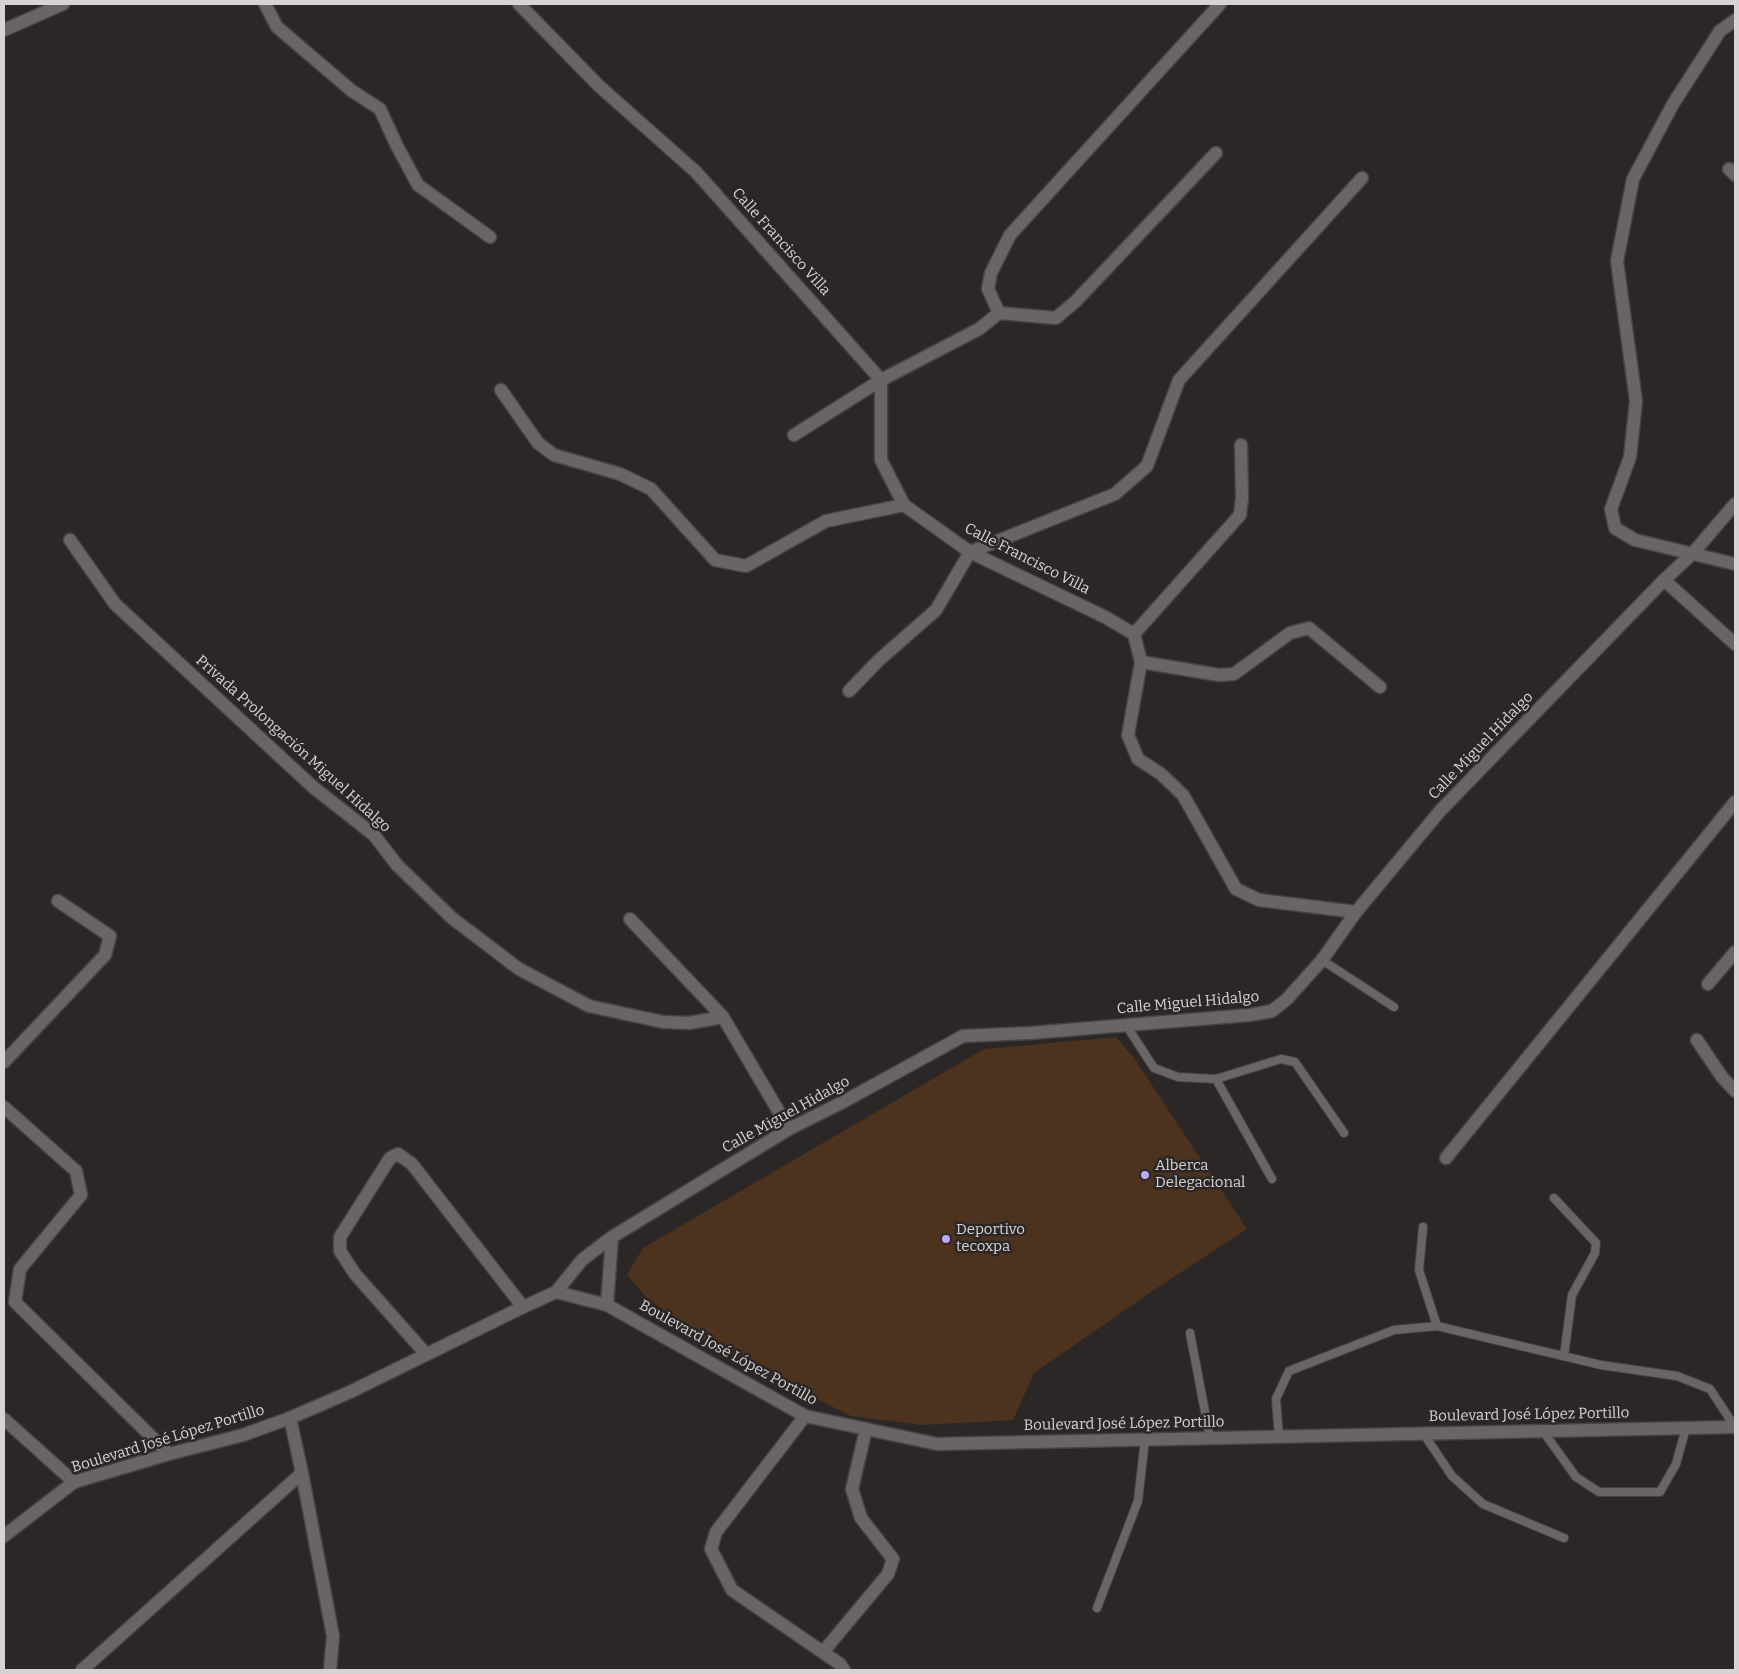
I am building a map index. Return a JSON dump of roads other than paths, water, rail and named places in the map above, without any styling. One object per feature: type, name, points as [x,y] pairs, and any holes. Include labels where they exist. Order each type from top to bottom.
[{"type":"street","points":[[4,30],[62,4]]},
{"type":"street","points":[[265,4],[277,27],[352,91],[380,109],[418,185],[490,238]]},
{"type":"street","name":"Calle Francisco Villa","points":[[519,4],[599,86],[696,172],[880,380],[881,460],[904,505],[970,552],[1105,617],[1134,634]]},
{"type":"street","points":[[999,313],[988,289],[991,273],[1010,235],[1220,4]]},
{"type":"street","points":[[1735,20],[1720,31],[1673,104],[1633,179],[1617,262],[1636,401],[1630,457],[1611,509],[1615,528],[1635,540],[1735,564]]},
{"type":"street","points":[[794,435],[880,380],[979,329],[999,313],[1056,318],[1076,301],[1216,153]]},
{"type":"street","points":[[849,691],[879,660],[936,610],[970,552],[1115,494],[1147,466],[1179,380],[1362,178]]},
{"type":"street","points":[[501,390],[538,443],[554,455],[620,474],[652,489],[715,560],[746,566],[826,521],[904,505]]},
{"type":"street","points":[[1241,445],[1242,498],[1240,515],[1134,634],[1141,662],[1128,735],[1138,759],[1161,774],[1183,795],[1236,889],[1259,900],[1356,912]]},
{"type":"street","name":"Calle Miguel Hidalgo","points":[[556,1292],[582,1260],[612,1237],[788,1128],[843,1102],[963,1036],[1030,1033],[1250,1015],[1272,1011],[1287,999],[1322,960],[1356,912],[1440,811],[1664,580],[1693,553],[1735,504]]},
{"type":"street","name":"Privada Prolongación Miguel Hidalgo","points":[[70,540],[115,604],[313,787],[374,835],[397,865],[452,918],[519,969],[589,1006],[663,1022],[689,1023],[723,1017]]},
{"type":"street","points":[[1664,580],[1735,644]]},
{"type":"street","points":[[1141,662],[1219,675],[1234,674],[1290,633],[1309,628],[1380,687]]},
{"type":"street","points":[[1446,1158],[1735,802]]},
{"type":"street","points":[[4,1062],[105,955],[110,936],[58,901]]},
{"type":"street","points":[[630,919],[723,1017],[788,1128]]},
{"type":"street","points":[[1708,984],[1735,952]]},
{"type":"street","points":[[1697,1040],[1722,1077],[1735,1091]]},
{"type":"street","points":[[4,1107],[76,1171],[81,1195],[20,1269],[15,1302],[170,1454]]},
{"type":"street","points":[[426,1354],[355,1274],[340,1251],[340,1237],[390,1158],[398,1154],[412,1164],[523,1307]]},
{"type":"street","points":[[607,1305],[612,1237]]},
{"type":"street","name":"Boulevard José López Portillo","points":[[4,1536],[74,1482],[243,1435],[290,1418],[350,1392],[556,1292],[607,1305],[805,1416],[937,1444],[1735,1427]]},
{"type":"street","points":[[805,1416],[716,1532],[711,1549],[732,1590],[840,1664],[844,1670]]},
{"type":"street","points":[[290,1418],[333,1636],[329,1670]]},
{"type":"street","points":[[4,1419],[74,1482]]},
{"type":"street","points":[[822,1652],[888,1574],[893,1559],[861,1518],[852,1489],[866,1429]]},
{"type":"street","points":[[82,1670],[302,1473]]},
{"type":"lane","points":[[1322,960],[1394,1007]]},
{"type":"lane","points":[[1126,1025],[1154,1068],[1178,1077],[1216,1079],[1281,1059],[1295,1062],[1344,1133]]},
{"type":"lane","points":[[1216,1079],[1272,1179]]},
{"type":"lane","points":[[1554,1198],[1596,1243],[1595,1253],[1572,1295],[1564,1356]]},
{"type":"lane","points":[[1423,1227],[1419,1270],[1437,1326]]},
{"type":"lane","points":[[1279,1437],[1276,1399],[1290,1371],[1394,1330],[1437,1326],[1602,1365],[1678,1376],[1710,1389],[1735,1427]]},
{"type":"lane","points":[[1190,1333],[1210,1438]]},
{"type":"lane","points":[[1543,1431],[1576,1477],[1599,1492],[1660,1492],[1676,1464],[1686,1428]]},
{"type":"lane","points":[[1423,1434],[1452,1476],[1483,1504],[1564,1538]]},
{"type":"lane","points":[[1097,1608],[1138,1500],[1145,1440]]},
{"type":"place","name":"Alberca Delegacional","points":[[1145,1175]]},
{"type":"place","name":"Deportivo tecoxpa","points":[[946,1239]]}]
